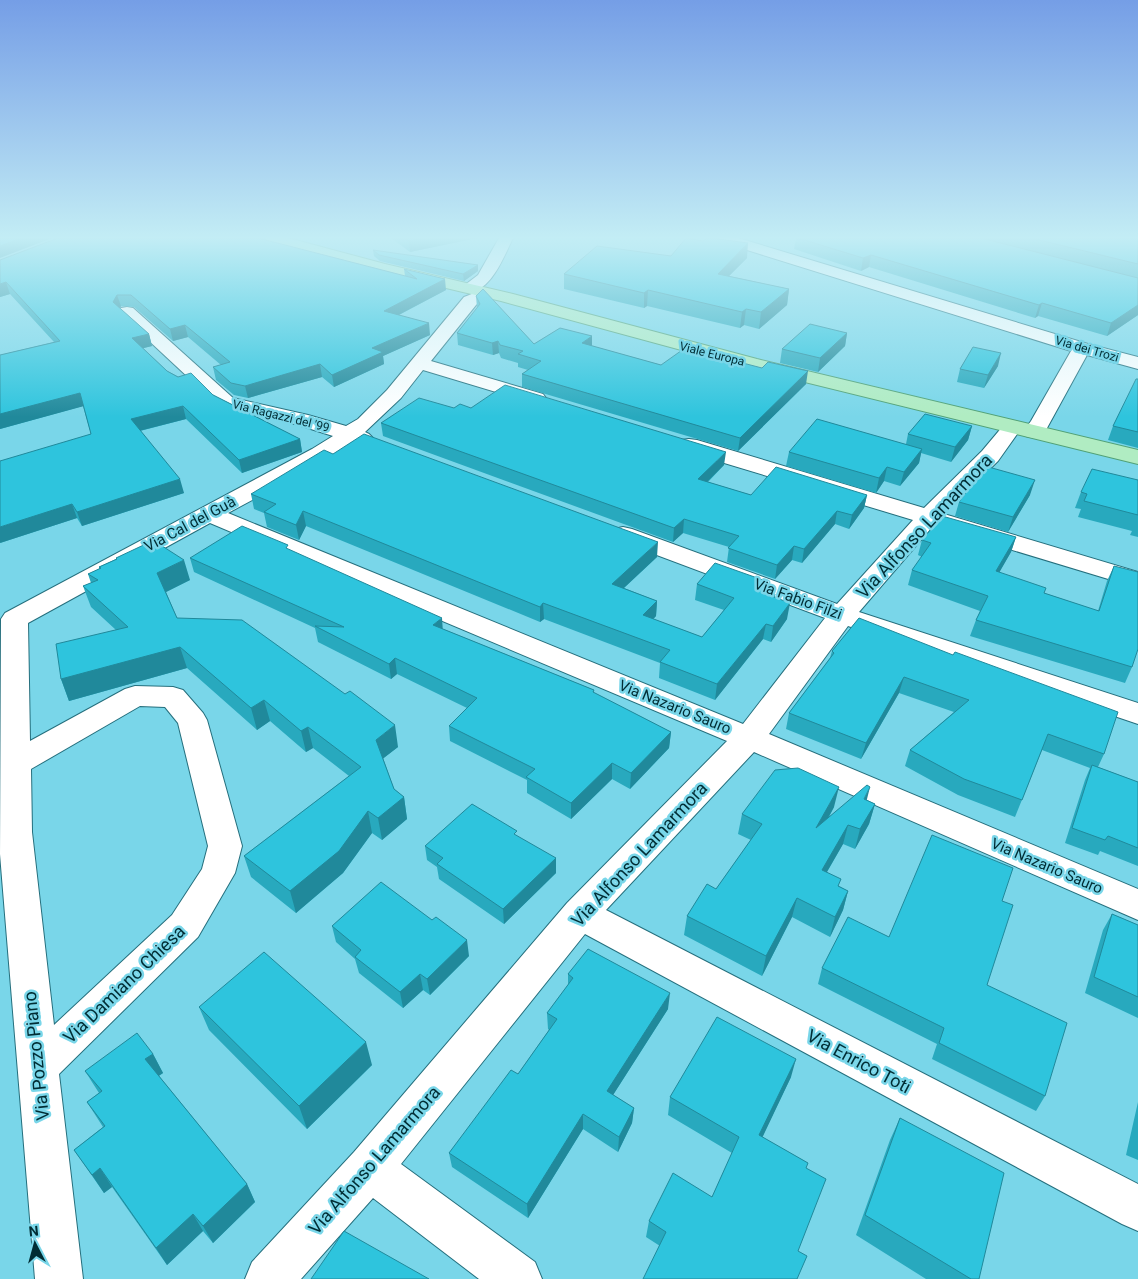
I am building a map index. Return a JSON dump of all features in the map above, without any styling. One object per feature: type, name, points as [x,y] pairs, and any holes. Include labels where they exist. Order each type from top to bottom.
[{"type":"main road","name":"Viale Europa","points":[[492,298],[1021,431],[1138,457]]},
{"type":"street","name":"Via Cal del Guà","points":[[8,837],[14,764],[7,610],[209,514],[320,454],[364,423],[394,394],[471,298]]},
{"type":"street","name":"Via dei Trozi","points":[[918,298],[1138,364]]},
{"type":"street","name":"Via Ragazzi del '99","points":[[127,312],[226,402],[279,413],[350,433]]},
{"type":"street","name":"Via Alfonso Lamarmora","points":[[269,1279],[370,1168],[580,914],[749,738],[842,615],[926,518],[990,456],[1021,431],[1040,424],[1082,348]]},
{"type":"street","points":[[420,363],[551,403]]},
{"type":"street","points":[[350,433],[387,447]]},
{"type":"street","points":[[673,440],[926,518],[1138,580]]},
{"type":"street","name":"Via Nazario Sauro","points":[[209,514],[749,738],[1138,905]]},
{"type":"street","name":"Via Fabio Filzi","points":[[601,526],[842,615],[1138,714]]},
{"type":"street","name":"Via Damiano Chiesa","points":[[14,764],[135,696],[173,697],[192,720],[225,846],[218,873],[185,926],[37,1068]]},
{"type":"street","name":"Via Pozzo Piano","points":[[8,837],[37,1068],[59,1279]]},
{"type":"street","name":"Via Enrico Toti","points":[[580,914],[1138,1208]]},
{"type":"street","points":[[370,1168],[518,1279]]},
{"type":"building","points":[[20,298],[115,298],[113,302],[149,334],[132,338],[167,371],[178,377],[191,373],[213,395],[300,439],[239,460],[183,406],[131,419],[180,479],[77,512],[72,504],[0,527],[0,461],[91,434],[80,393],[0,414],[0,355],[60,341]]},
{"type":"building","points":[[134,298],[409,298],[384,311],[429,323],[372,348],[383,352],[332,375],[320,364],[245,386],[231,383],[213,367],[230,362],[185,325],[170,329]]},
{"type":"building","points":[[477,298],[491,298],[534,344],[560,328],[592,336],[582,343],[661,365],[685,348],[762,368],[768,362],[808,371],[740,438],[522,374],[541,361],[518,354],[523,351],[500,345],[498,341],[492,343],[457,333],[480,304]]},
{"type":"building","points":[[681,298],[778,298],[761,312],[746,309],[742,312]]},
{"type":"building","points":[[1014,298],[1138,298],[1138,305],[1111,323],[1042,303],[1039,305]]},
{"type":"building","points":[[810,324],[847,333],[820,358],[782,349]]},
{"type":"building","points":[[973,347],[1001,353],[988,375],[960,369]]},
{"type":"building","points":[[1136,379],[1138,379],[1138,432],[1113,426]]},
{"type":"building","points":[[505,385],[726,452],[698,479],[751,495],[776,467],[867,495],[852,515],[837,511],[804,549],[794,546],[777,565],[728,548],[739,536],[684,519],[674,528],[381,423],[419,398],[454,408],[460,404],[471,408]]},
{"type":"building","points":[[925,414],[972,426],[955,447],[908,434]]},
{"type":"building","points":[[817,419],[922,449],[904,472],[887,467],[879,478],[789,452]]},
{"type":"building","points":[[364,434],[658,542],[612,584],[657,601],[643,615],[702,637],[734,598],[697,584],[715,563],[763,580],[756,588],[775,594],[774,597],[790,603],[773,626],[766,624],[717,684],[660,662],[670,650],[543,603],[540,607],[303,511],[296,525],[264,512],[276,504],[251,494],[324,450],[333,454]]},
{"type":"building","points":[[985,466],[1035,480],[1013,517],[959,502]]},
{"type":"building","points":[[1092,469],[1138,480],[1138,515],[1084,501],[1087,494],[1081,492]]},
{"type":"building","points":[[942,516],[1016,537],[996,571],[1046,588],[1044,593],[1099,611],[1114,566],[1138,572],[1138,649],[1132,667],[976,620],[988,596],[912,570],[931,543],[922,540]]},
{"type":"building","points":[[242,526],[288,545],[286,548],[442,618],[433,625],[594,690],[593,692],[671,732],[631,773],[612,763],[571,803],[526,777],[535,769],[449,726],[477,698],[395,658],[389,664],[315,626],[344,627],[190,558]]},
{"type":"building","points":[[150,542],[156,546],[159,544],[184,560],[157,573],[177,618],[242,620],[345,694],[350,691],[395,725],[376,740],[394,789],[404,797],[378,818],[368,811],[339,851],[290,891],[244,856],[361,767],[308,727],[301,731],[264,700],[251,708],[180,647],[61,679],[56,644],[128,627],[83,586],[98,580],[88,574]]},
{"type":"building","points":[[859,618],[953,655],[955,652],[1118,712],[1104,754],[1048,734],[1022,800],[964,779],[910,750],[969,700],[904,677],[866,743],[789,713],[834,653],[832,651]]},
{"type":"building","points":[[1092,765],[1138,782],[1138,848],[1108,836],[1105,840],[1072,828]]},
{"type":"building","points":[[798,768],[839,787],[816,828],[867,785],[870,787],[864,799],[875,804],[860,829],[848,825],[822,870],[841,879],[838,886],[848,891],[835,917],[797,898],[766,956],[687,916],[707,884],[716,889],[762,824],[742,814],[775,770]]},
{"type":"building","points":[[472,804],[517,831],[514,834],[556,858],[503,909],[437,864],[443,858],[425,846]]},
{"type":"building","points":[[932,835],[1013,868],[1002,901],[1013,905],[987,985],[1067,1023],[1045,1096],[939,1043],[944,1028],[822,968],[848,917],[889,937]]},
{"type":"building","points":[[381,882],[432,920],[436,917],[467,940],[427,979],[420,974],[400,992],[355,957],[361,950],[332,926]]},
{"type":"building","points":[[1112,914],[1138,925],[1138,997],[1094,977]]},
{"type":"building","points":[[588,949],[670,993],[607,1091],[634,1108],[619,1137],[583,1114],[527,1204],[449,1153],[511,1070],[518,1074],[557,1019],[547,1013],[573,978],[568,974]]},
{"type":"building","points":[[264,952],[366,1042],[299,1106],[199,1007]]},
{"type":"building","points":[[717,1017],[796,1059],[759,1135],[808,1163],[806,1168],[826,1179],[798,1251],[807,1256],[797,1279],[643,1279],[666,1232],[649,1221],[673,1173],[712,1197],[739,1137],[670,1097]]},
{"type":"building","points":[[137,1033],[153,1054],[145,1059],[247,1184],[203,1226],[193,1214],[156,1248],[100,1168],[92,1175],[74,1150],[105,1126],[87,1102],[102,1091],[85,1071]]},
{"type":"building","points":[[900,1118],[1004,1173],[979,1279],[971,1279],[865,1215]]},
{"type":"building","points":[[344,1231],[429,1279],[311,1279]]}]
